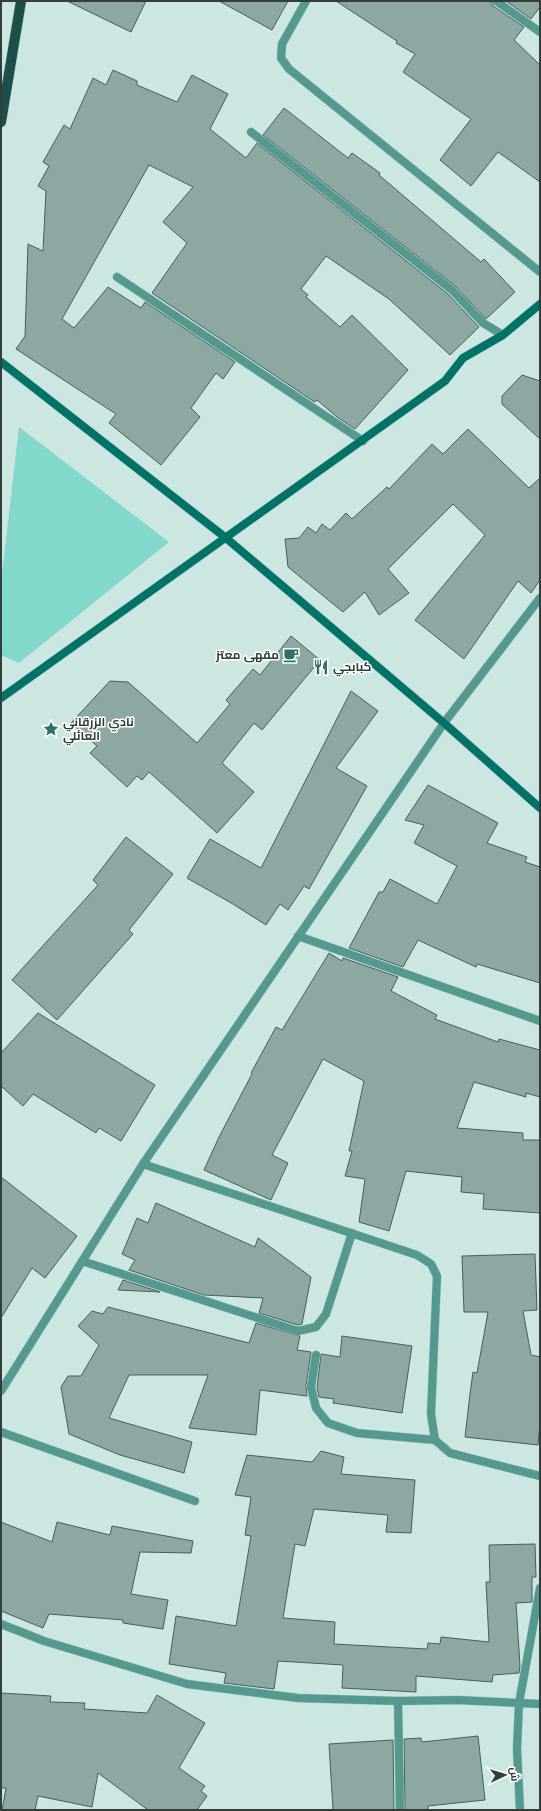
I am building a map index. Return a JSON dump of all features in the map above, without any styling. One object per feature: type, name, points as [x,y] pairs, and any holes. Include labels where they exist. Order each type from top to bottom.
[{"type":"main road","points":[[1,122],[21,1]]},
{"type":"main road","points":[[1,698],[363,441],[445,381],[463,358],[503,336],[540,304]]},
{"type":"main road","points":[[1,362],[226,538],[444,722],[540,808]]},
{"type":"street","points":[[306,1],[282,44],[281,58],[289,69],[540,272]]},
{"type":"street","points":[[496,1],[540,32]]},
{"type":"street","points":[[251,132],[452,290],[483,323],[503,336]]},
{"type":"street","points":[[117,277],[363,441]]},
{"type":"street","points":[[1,1391],[143,1164],[444,722],[540,598]]},
{"type":"street","points":[[298,936],[540,1021]]},
{"type":"street","points":[[143,1164],[417,1255],[432,1264],[437,1276],[430,1414],[435,1440]]},
{"type":"street","points":[[82,1261],[298,1331],[316,1327],[326,1314],[352,1233]]},
{"type":"street","points":[[316,1355],[311,1388],[316,1408],[328,1423],[357,1433],[435,1440],[450,1453],[540,1476]]},
{"type":"street","points":[[1,1432],[195,1501]]},
{"type":"street","points":[[520,1810],[517,1749],[519,1703],[540,1588]]},
{"type":"street","points":[[1,1624],[44,1641],[187,1684],[298,1698],[398,1701],[457,1700],[540,1704]]},
{"type":"street","points":[[398,1701],[400,1810]]},
{"type":"green space","points":[[19,427],[169,542],[19,663],[1,655],[1,582]]},
{"type":"building","points":[[67,1],[146,1],[131,32]]},
{"type":"building","points":[[219,1],[288,1],[272,30]]},
{"type":"building","points":[[336,1],[491,1],[493,6],[524,27],[514,40],[540,65],[540,182],[498,152],[471,186],[440,160],[471,119],[403,72],[415,54],[396,43],[397,41]]},
{"type":"building","points":[[506,1],[540,1],[540,7],[531,19]]},
{"type":"building","points":[[113,70],[137,81],[137,85],[177,102],[192,75],[228,94],[210,129],[246,158],[257,143],[448,294],[479,327],[450,355],[389,299],[326,256],[301,289],[308,295],[306,297],[340,327],[352,315],[408,370],[355,429],[337,417],[317,400],[315,402],[313,401],[152,293],[187,243],[163,222],[193,187],[149,165],[62,319],[74,328],[108,287],[141,308],[145,302],[235,362],[223,379],[216,373],[191,408],[200,417],[161,465],[109,423],[116,414],[16,349],[25,336],[28,244],[43,251],[46,191],[38,186],[49,166],[43,162],[64,125],[70,129],[93,78],[106,85]]},
{"type":"building","points":[[284,108],[348,158],[352,153],[380,173],[379,175],[481,262],[484,259],[515,292],[486,319],[455,286],[263,135]]},
{"type":"building","points":[[522,375],[540,381],[540,439],[502,404],[502,396]]},
{"type":"building","points":[[468,429],[529,488],[540,478],[540,580],[531,593],[518,581],[464,659],[415,620],[485,535],[453,504],[388,569],[409,593],[379,615],[365,592],[343,612],[288,567],[285,539],[299,538],[308,527],[316,533],[322,524],[330,530],[346,513],[352,519],[387,487],[389,489],[432,444],[443,454]]},
{"type":"building","points":[[291,636],[320,660],[262,730],[254,723],[222,763],[254,792],[217,833],[149,772],[142,780],[137,776],[127,787],[90,753],[97,746],[71,723],[110,681],[128,682],[197,743],[230,704],[226,700],[253,669],[260,675]]},
{"type":"building","points":[[351,691],[378,711],[336,768],[367,786],[309,889],[304,886],[288,910],[280,904],[266,925],[187,878],[210,839],[261,868]]},
{"type":"building","points":[[428,785],[498,823],[487,843],[527,857],[525,862],[540,867],[540,983],[477,964],[476,967],[418,940],[403,967],[349,948],[379,892],[383,892],[390,879],[437,904],[457,866],[414,843],[424,825],[405,820]]},
{"type":"building","points":[[126,837],[173,874],[129,930],[133,934],[57,1020],[12,980],[98,885],[93,880]]},
{"type":"building","points":[[329,953],[342,961],[343,958],[398,977],[391,991],[437,1015],[435,1019],[498,1042],[499,1039],[540,1050],[540,1097],[526,1093],[526,1097],[474,1082],[457,1128],[523,1133],[523,1140],[540,1140],[540,1213],[483,1209],[484,1194],[461,1192],[462,1177],[406,1171],[389,1231],[359,1222],[365,1179],[345,1176],[352,1151],[349,1151],[364,1081],[323,1059],[272,1155],[288,1163],[271,1200],[204,1170],[219,1137],[252,1074],[251,1073],[276,1027],[282,1030]]},
{"type":"building","points":[[38,1013],[155,1085],[121,1141],[99,1128],[96,1133],[33,1094],[23,1106],[1,1086],[1,1053]]},
{"type":"building","points":[[1,1177],[77,1236],[45,1278],[32,1268],[1,1318]]},
{"type":"building","points":[[156,1203],[255,1247],[258,1238],[311,1277],[302,1324],[298,1325],[259,1313],[263,1298],[204,1295],[129,1270],[135,1260],[122,1254],[137,1218],[148,1223]]},
{"type":"building","points":[[535,1254],[537,1310],[523,1311],[531,1355],[540,1357],[540,1423],[538,1445],[465,1437],[473,1372],[477,1373],[488,1312],[464,1312],[462,1256]]},
{"type":"building","points":[[123,1280],[160,1292],[118,1290]]},
{"type":"building","points":[[108,1307],[249,1343],[256,1323],[300,1336],[297,1350],[311,1352],[306,1386],[307,1396],[260,1390],[256,1435],[189,1428],[208,1375],[129,1375],[109,1418],[192,1442],[184,1473],[120,1455],[69,1434],[61,1387],[68,1376],[81,1376],[99,1345],[78,1326],[92,1311],[103,1314]]},
{"type":"building","points":[[342,1336],[412,1346],[402,1413],[333,1403],[334,1399],[319,1397],[317,1387],[321,1354],[340,1357]]},
{"type":"building","points":[[321,1451],[344,1457],[341,1474],[415,1480],[411,1533],[386,1532],[388,1515],[314,1509],[305,1546],[295,1544],[283,1618],[335,1622],[334,1644],[427,1649],[428,1643],[440,1644],[441,1637],[489,1642],[486,1582],[490,1582],[489,1545],[535,1544],[536,1577],[532,1577],[532,1602],[516,1603],[520,1666],[519,1673],[493,1675],[492,1682],[416,1676],[416,1692],[342,1688],[343,1665],[278,1661],[274,1689],[224,1683],[226,1673],[169,1664],[176,1616],[236,1626],[251,1536],[245,1535],[251,1497],[235,1495],[247,1455],[312,1462]]},
{"type":"building","points":[[1,1522],[52,1542],[57,1522],[110,1535],[112,1526],[193,1541],[191,1553],[140,1552],[131,1594],[168,1600],[163,1629],[123,1623],[123,1620],[49,1614],[43,1628],[1,1611]]},
{"type":"building","points":[[1,1693],[51,1696],[50,1702],[85,1703],[84,1709],[147,1713],[157,1695],[205,1723],[179,1768],[205,1786],[201,1791],[207,1796],[197,1810],[148,1810],[98,1773],[92,1807],[38,1796],[35,1810],[2,1810],[6,1788],[1,1788]]},
{"type":"building","points":[[478,1736],[485,1800],[428,1806],[428,1810],[405,1810],[404,1739],[421,1738],[422,1742]]},
{"type":"building","points":[[393,1740],[394,1810],[333,1810],[329,1744]]},
{"type":"place","name":"مقهى معتز","points":[[291,655]]},
{"type":"place","name":"كبابجي","points":[[321,667]]},
{"type":"place","name":"نادي الزرقاني العائلي","points":[[51,729]]}]
